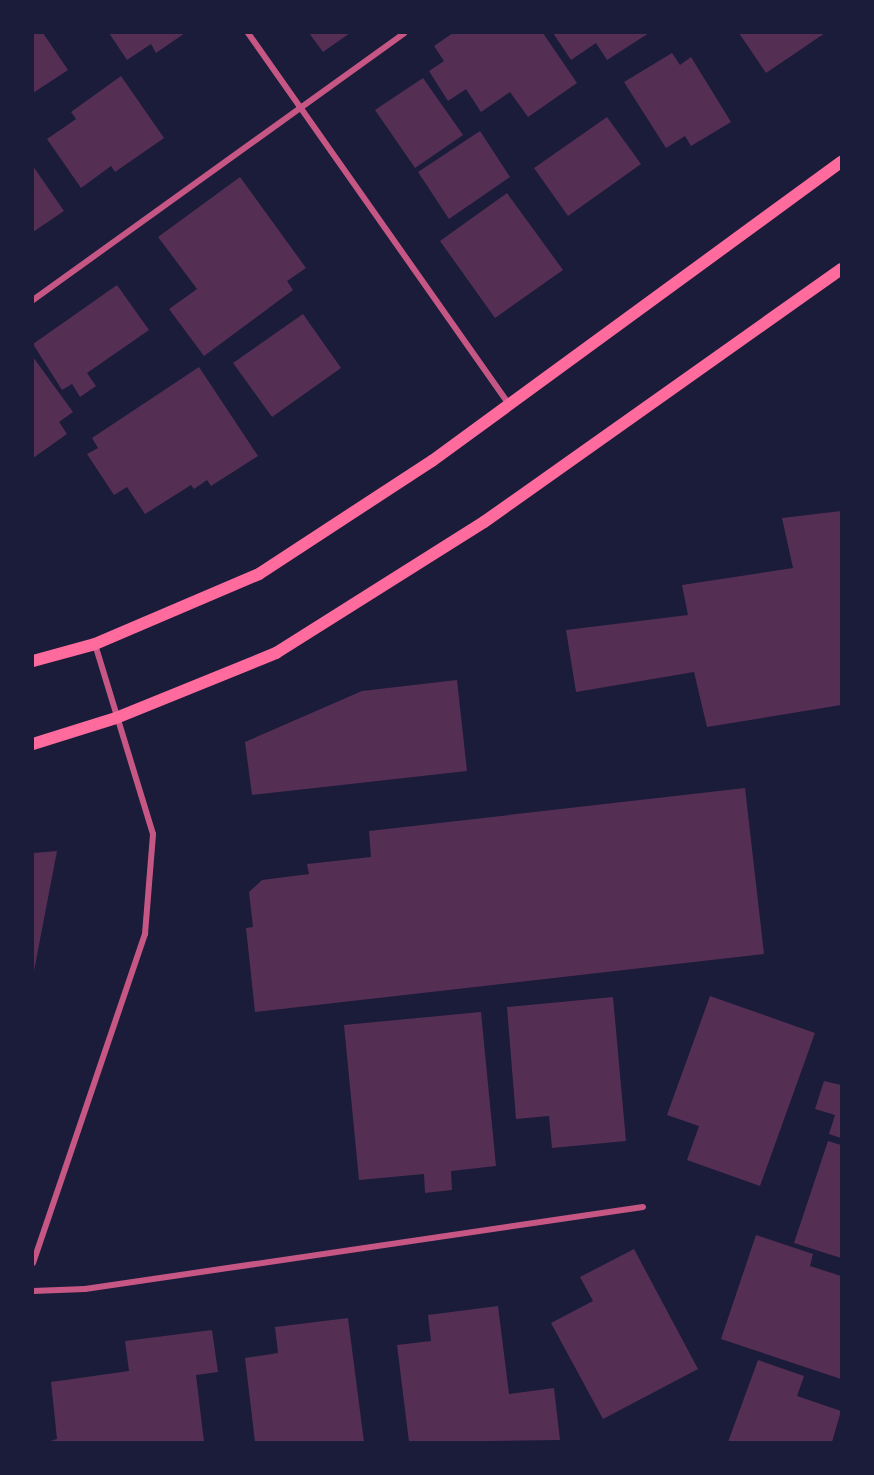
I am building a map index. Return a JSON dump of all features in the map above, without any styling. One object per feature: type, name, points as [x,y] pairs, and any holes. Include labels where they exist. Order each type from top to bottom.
[{"type":"main road","points":[[33,662],[95,644],[259,573],[509,404],[841,162]]},
{"type":"main road","points":[[33,744],[116,718],[276,653],[374,594],[841,269]]},
{"type":"street","points":[[248,33],[304,106],[509,404]]},
{"type":"street","points":[[33,300],[404,33]]},
{"type":"street","points":[[33,1263],[145,934],[153,834],[95,644]]},
{"type":"street","points":[[33,1291],[85,1288],[644,1207]]},
{"type":"building","points":[[33,33],[43,33],[68,70],[33,93]]},
{"type":"building","points":[[109,33],[185,33],[156,53],[151,44],[127,60]]},
{"type":"building","points":[[309,33],[350,33],[323,52]]},
{"type":"building","points":[[453,33],[543,33],[577,83],[528,117],[510,92],[481,112],[466,89],[448,101],[429,71],[444,61],[434,46]]},
{"type":"building","points":[[553,33],[649,33],[607,60],[596,43],[571,60]]},
{"type":"building","points":[[739,33],[825,33],[766,73]]},
{"type":"building","points":[[672,53],[680,65],[691,57],[731,122],[691,146],[685,136],[666,148],[624,82]]},
{"type":"building","points":[[121,76],[164,138],[115,172],[111,166],[81,188],[47,139],[76,119],[71,112]]},
{"type":"building","points":[[423,78],[463,135],[415,168],[375,110]]},
{"type":"building","points":[[607,117],[641,164],[568,216],[534,168]]},
{"type":"building","points":[[480,131],[510,177],[449,219],[418,172]]},
{"type":"building","points":[[33,166],[64,211],[33,232]]},
{"type":"building","points":[[240,177],[306,268],[287,281],[293,290],[204,356],[169,309],[197,289],[158,237]]},
{"type":"building","points":[[507,193],[563,270],[495,318],[440,241]]},
{"type":"building","points":[[117,285],[149,330],[87,373],[96,386],[80,397],[72,384],[62,390],[33,344]]},
{"type":"building","points":[[303,314],[341,368],[272,417],[233,363]]},
{"type":"building","points":[[33,357],[73,412],[59,422],[67,434],[33,458]]},
{"type":"building","points":[[199,367],[258,456],[211,486],[207,480],[194,489],[191,485],[145,514],[127,487],[114,495],[87,454],[98,448],[92,438]]},
{"type":"building","points":[[841,511],[841,705],[707,727],[694,672],[576,692],[566,630],[688,615],[682,585],[793,568],[782,518]]},
{"type":"building","points":[[457,680],[467,771],[252,795],[245,742],[362,691]]},
{"type":"building","points":[[745,788],[764,954],[255,1012],[246,928],[253,927],[249,892],[262,880],[309,874],[307,864],[371,857],[369,831]]},
{"type":"building","points":[[57,851],[34,971],[33,971],[33,853]]},
{"type":"building","points":[[710,996],[815,1033],[760,1186],[687,1160],[699,1126],[667,1115]]},
{"type":"building","points":[[613,997],[626,1141],[552,1148],[549,1116],[516,1119],[507,1007]]},
{"type":"building","points":[[481,1012],[496,1166],[451,1171],[452,1190],[425,1193],[424,1174],[359,1180],[344,1025]]},
{"type":"building","points":[[824,1081],[841,1085],[841,1138],[829,1134],[835,1115],[815,1109]]},
{"type":"building","points":[[828,1141],[841,1145],[841,1258],[794,1243]]},
{"type":"building","points":[[756,1235],[813,1254],[810,1266],[841,1276],[841,1379],[721,1339]]},
{"type":"building","points":[[634,1249],[698,1369],[603,1419],[551,1323],[593,1301],[580,1277]]},
{"type":"building","points":[[498,1306],[509,1394],[554,1388],[560,1440],[409,1442],[397,1345],[431,1341],[428,1315]]},
{"type":"building","points":[[348,1318],[364,1442],[255,1442],[245,1358],[278,1353],[275,1327]]},
{"type":"building","points":[[212,1330],[218,1372],[196,1375],[204,1442],[47,1442],[57,1439],[51,1382],[129,1371],[125,1341]]},
{"type":"building","points":[[758,1360],[804,1376],[797,1396],[841,1411],[832,1442],[728,1442]]}]
